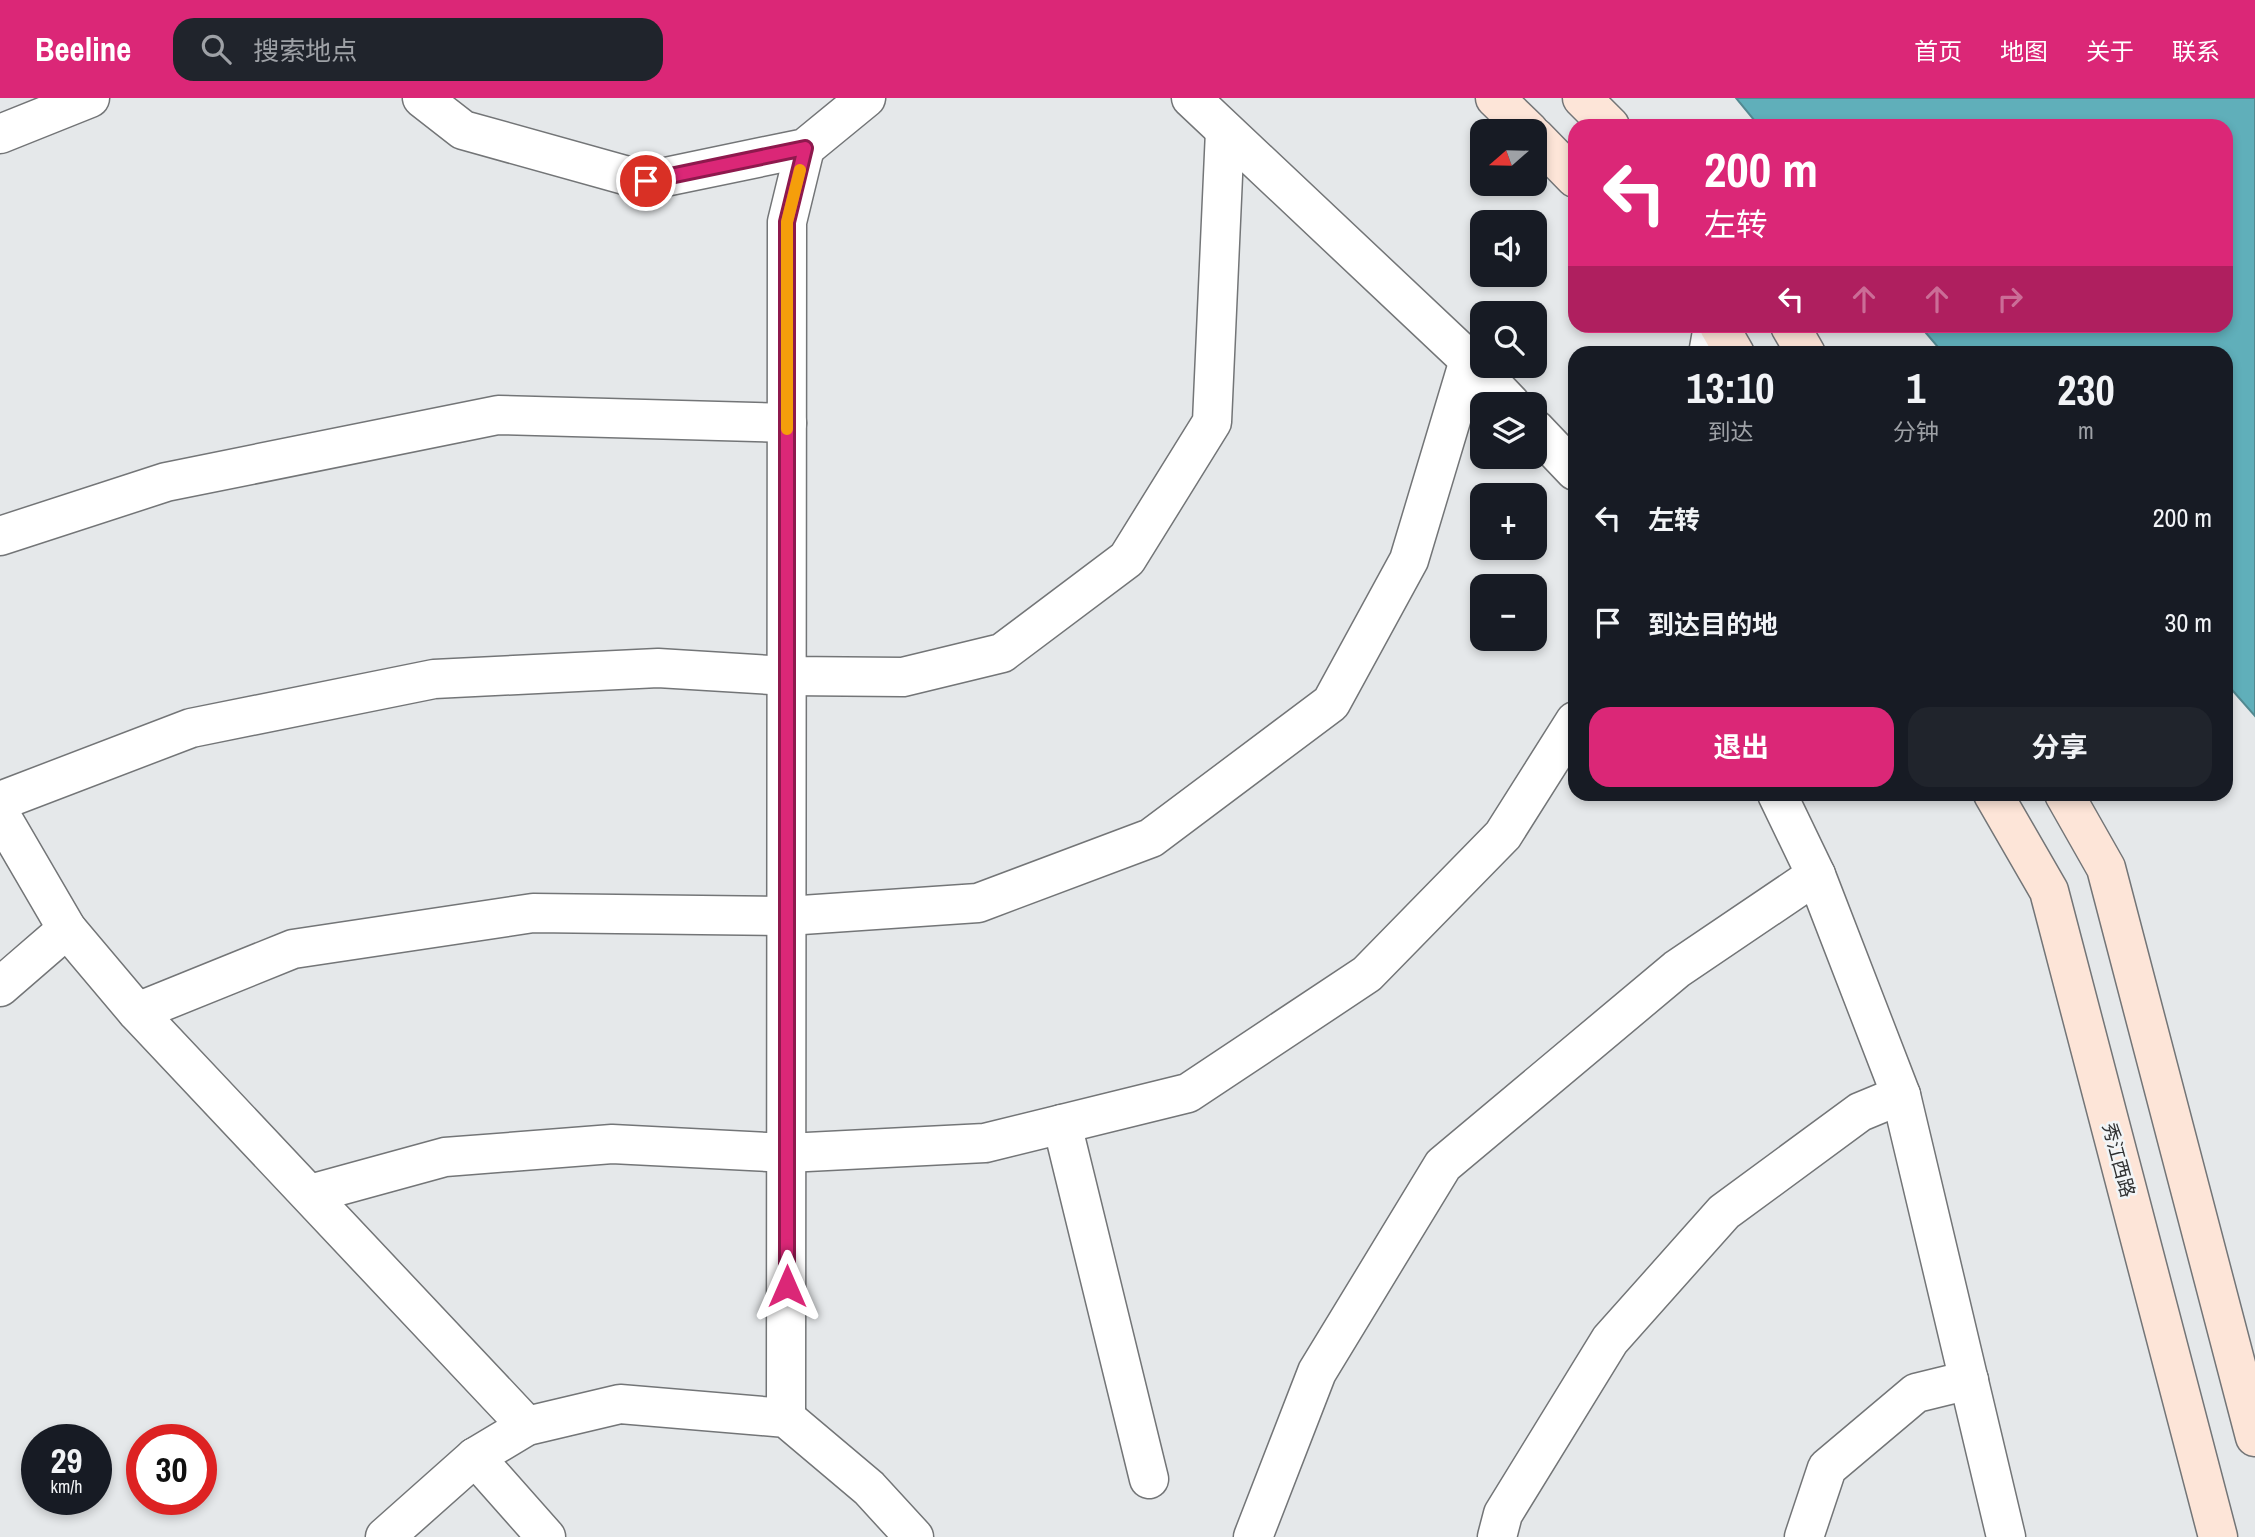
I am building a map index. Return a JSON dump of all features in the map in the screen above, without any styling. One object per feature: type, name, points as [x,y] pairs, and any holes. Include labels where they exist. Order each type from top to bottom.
[{"type":"main road","points":[[1495,98],[1517,119]]},
{"type":"main road","points":[[1582,98],[1603,119]]},
{"type":"main road","points":[[1547,149],[1568,171]]},
{"type":"main road","name":"秀江西路","points":[[1997,801],[2049,891],[2218,1537]]},
{"type":"main road","points":[[2068,801],[2106,868],[2255,1437]]},
{"type":"street","points":[[422,98],[463,130],[646,181],[805,148],[866,98]]},
{"type":"street","points":[[1191,98],[1500,392]]},
{"type":"street","points":[[0,134],[66,103]]},
{"type":"street","points":[[0,801],[191,728],[435,679],[658,668],[787,676],[903,677],[1002,653],[1127,559],[1212,422],[1225,131]]},
{"type":"street","points":[[786,1418],[787,222],[805,148]]},
{"type":"street","points":[[137,1012],[293,949],[520,915],[787,916],[978,904],[1151,838],[1331,703],[1409,560],[1469,360]]},
{"type":"street","points":[[0,536],[166,482],[498,415],[787,423]]},
{"type":"street","points":[[1547,442],[1568,464]]},
{"type":"street","points":[[310,1194],[445,1157],[612,1144],[787,1153],[985,1143],[1188,1093],[1367,974],[1503,835],[1568,732]]},
{"type":"street","points":[[1780,801],[1816,875],[1901,1095],[2006,1537]]},
{"type":"street","points":[[0,814],[67,929],[137,1012],[527,1426]]},
{"type":"street","points":[[1253,1537],[1317,1372],[1443,1165],[1677,969],[1816,875]]},
{"type":"street","points":[[0,987],[67,929]]},
{"type":"street","points":[[1497,1537],[1503,1514],[1610,1340],[1724,1212],[1860,1112],[1901,1095]]},
{"type":"street","points":[[1062,1124],[1149,1479]]},
{"type":"street","points":[[1804,1537],[1827,1468],[1916,1393],[1969,1380]]},
{"type":"street","points":[[385,1537],[475,1457],[527,1426],[620,1404],[786,1418],[869,1488],[914,1537]]},
{"type":"street","points":[[475,1457],[546,1537]]},
{"type":"water","points":[[1736,98],[2255,98],[2255,716],[2233,691],[2233,346],[1937,346],[1926,333],[2233,333],[2233,119],[1753,119]]},
{"type":"slow traffic","points":[[787,429],[787,222],[800,170]]},
{"type":"route","points":[[646,181],[805,148],[787,222],[787,1286]]}]
